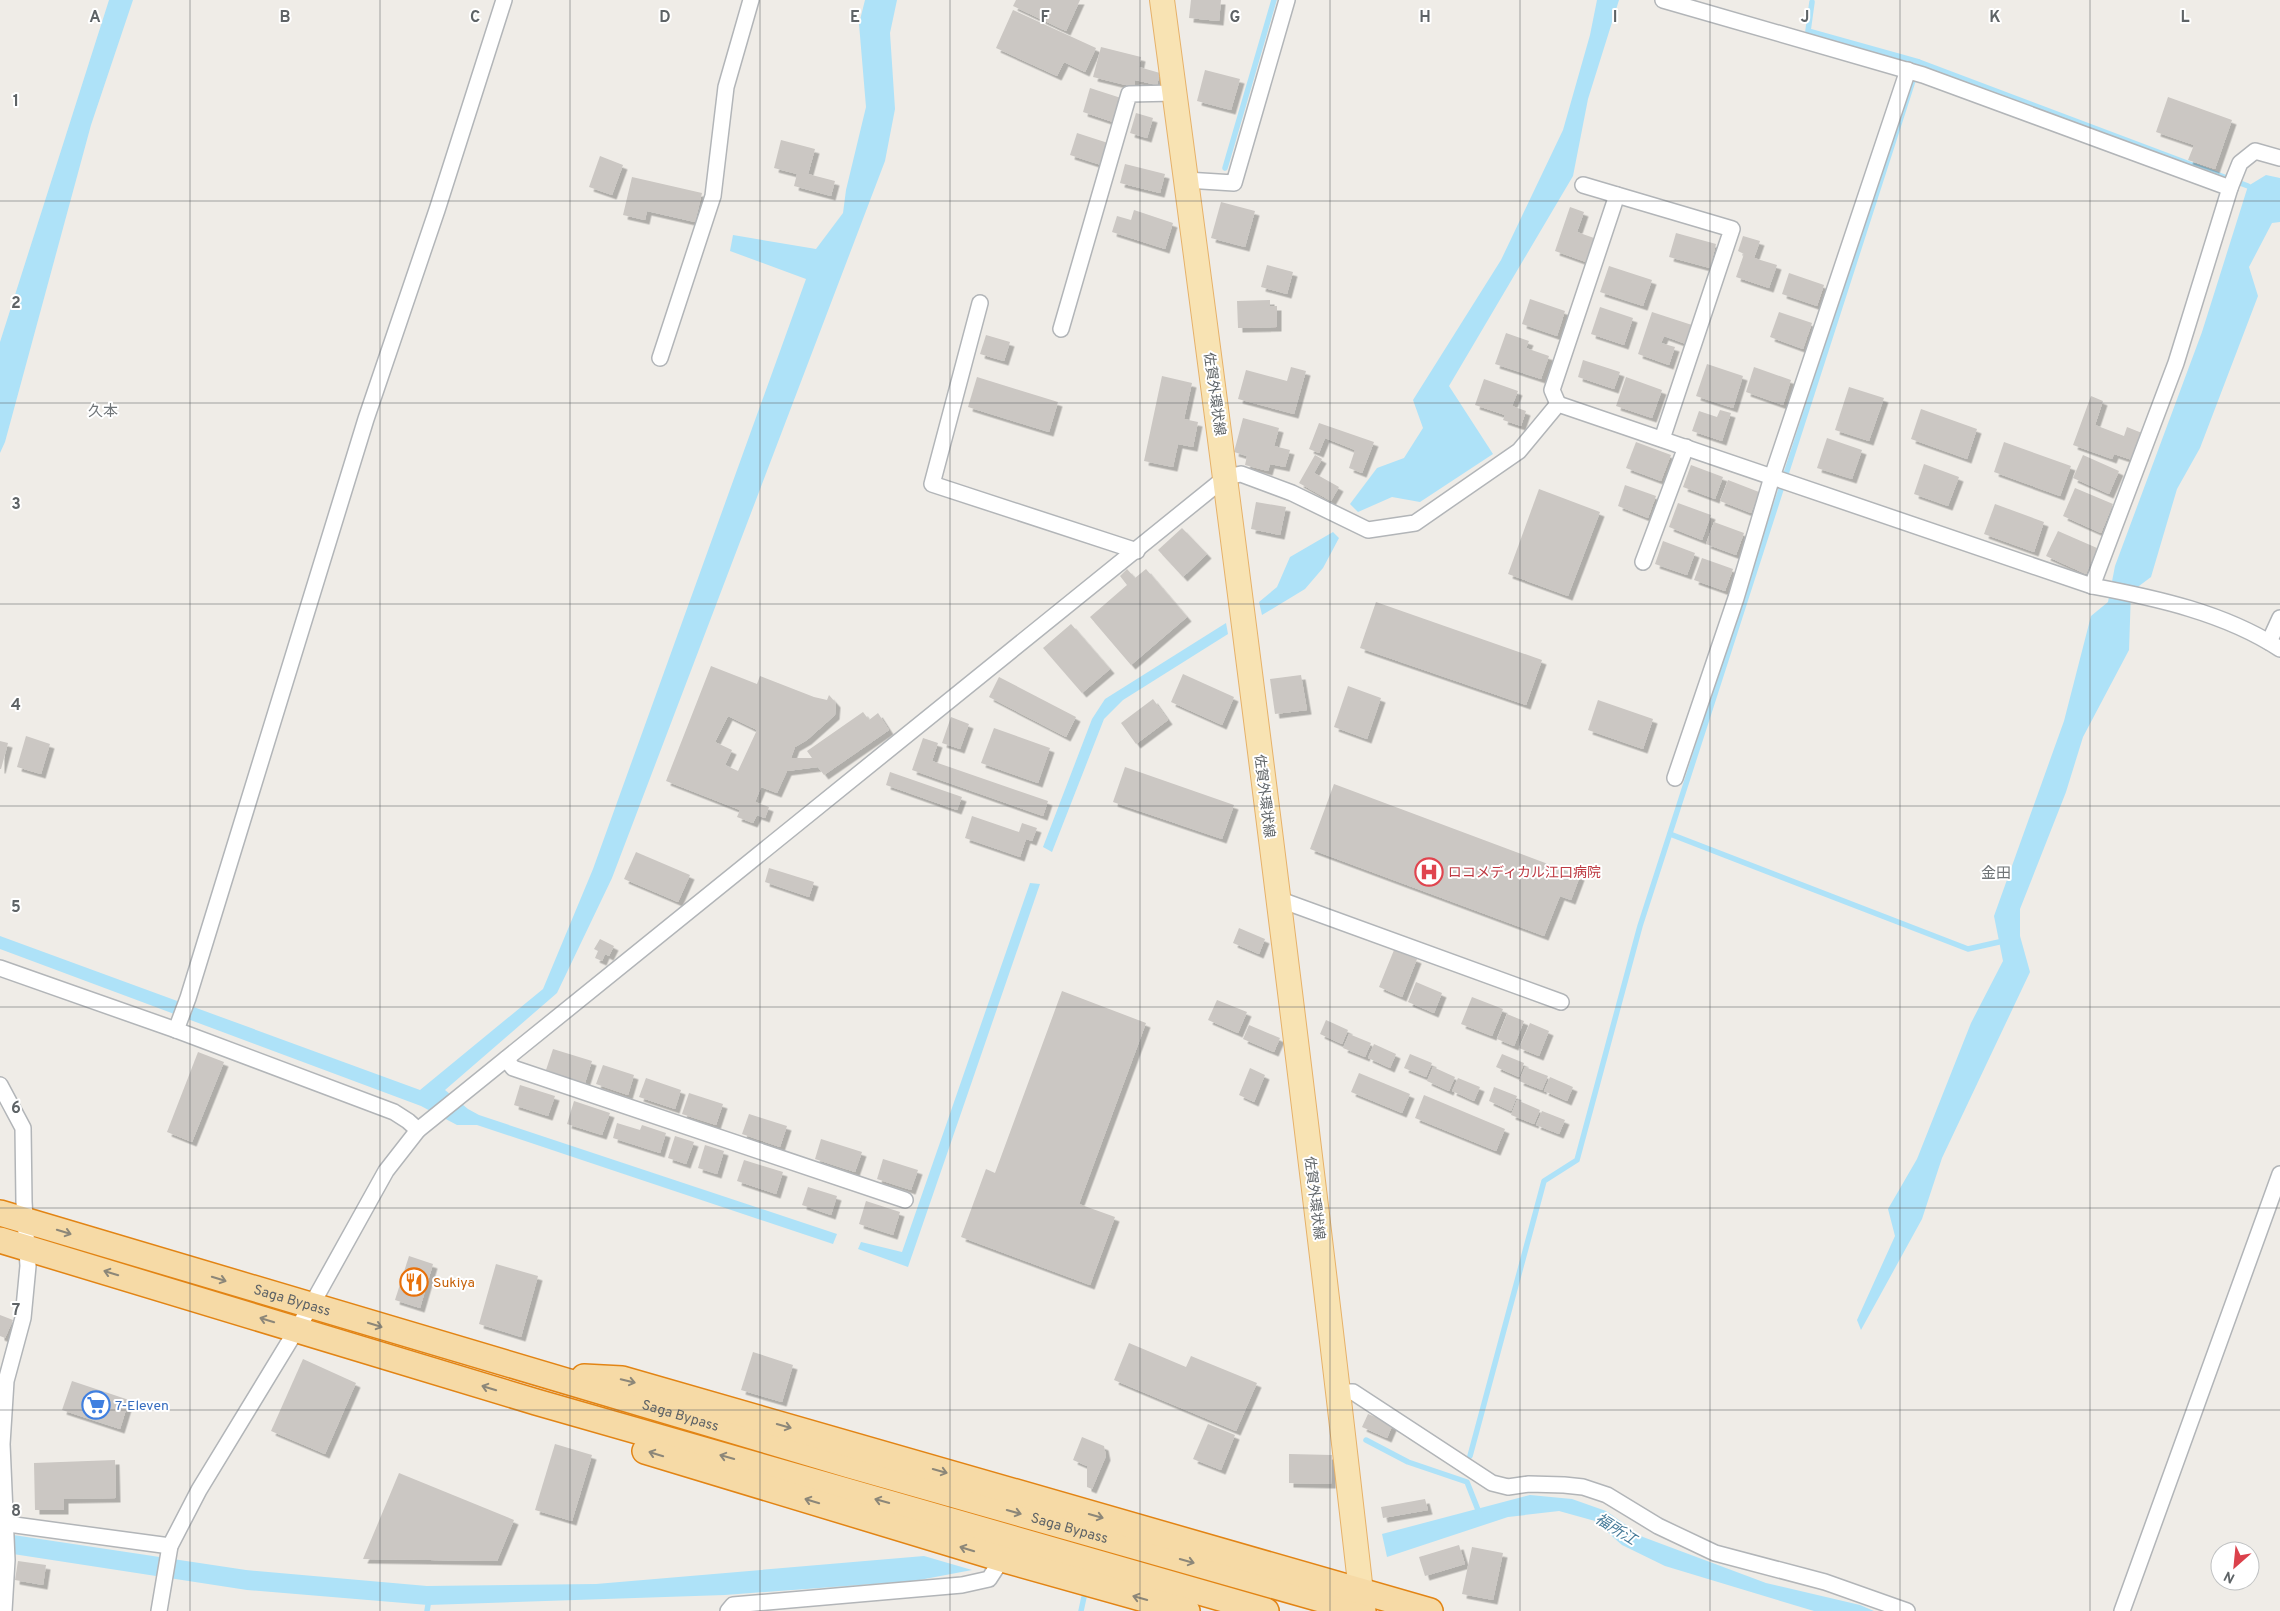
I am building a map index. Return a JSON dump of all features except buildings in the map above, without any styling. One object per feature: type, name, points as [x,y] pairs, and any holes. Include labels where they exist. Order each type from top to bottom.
[{"type":"highway","name":"Saga Bypass","points":[[0,1213],[849,1465],[1363,1605]]},
{"type":"highway","name":"Saga Bypass","points":[[0,1240],[536,1402],[1266,1611]]},
{"type":"highway","points":[[544,1375],[622,1379],[1363,1605],[1430,1611]]},
{"type":"highway","points":[[536,1402],[596,1436],[1002,1559],[1187,1611]]},
{"type":"main road","name":"佐賀外環状線","points":[[1162,0],[1226,477],[1339,1392],[1363,1605]]},
{"type":"street","points":[[178,1024],[188,998],[366,418],[437,210],[504,0]]},
{"type":"street","points":[[660,358],[713,196],[726,87],[751,0]]},
{"type":"street","points":[[1186,180],[1234,184],[1287,0]]},
{"type":"street","points":[[1663,0],[1908,70],[2233,182]]},
{"type":"street","points":[[1675,778],[1736,598],[1772,477],[1908,70]]},
{"type":"street","points":[[1061,329],[1130,94],[1175,94]]},
{"type":"street","points":[[2098,587],[2176,363],[2240,163],[2255,151],[2280,158]]},
{"type":"street","points":[[1583,185],[1732,229],[1662,439]]},
{"type":"street","points":[[1617,195],[1552,390],[1558,404],[2098,587],[2139,595],[2202,612],[2274,646],[2280,618]]},
{"type":"street","points":[[980,303],[932,484],[1137,551]]},
{"type":"street","points":[[159,1611],[170,1546],[199,1490],[311,1306],[386,1171],[418,1130],[1137,551],[1226,477],[1241,474],[1292,493],[1368,530],[1415,523],[1519,451],[1558,404]]},
{"type":"street","points":[[1643,562],[1686,447]]},
{"type":"street","points":[[1278,899],[1561,1002]]},
{"type":"street","points":[[0,968],[178,1024],[394,1112],[418,1130]]},
{"type":"street","points":[[506,1059],[513,1068],[905,1200]]},
{"type":"street","points":[[0,1085],[23,1128],[24,1221],[28,1266],[23,1318],[6,1381],[2,1444],[3,1523],[7,1560],[4,1611]]},
{"type":"street","points":[[2122,1611],[2280,1174]]},
{"type":"street","points":[[1339,1392],[1353,1392],[1492,1483],[1508,1487],[1538,1484],[1583,1487],[1607,1495],[1658,1526],[1715,1553],[1825,1582],[1869,1604],[1907,1611]]},
{"type":"street","points":[[3,1523],[170,1546]]},
{"type":"street","points":[[728,1611],[732,1605],[962,1585],[989,1578],[1002,1559]]},
{"type":"water","points":[[109,0],[133,0],[91,125],[5,442],[0,453],[0,342]]},
{"type":"water","points":[[865,0],[897,0],[890,33],[895,109],[885,161],[612,878],[557,993],[445,1090],[468,1109],[479,1115],[837,1234],[833,1244],[477,1125],[457,1125],[421,1106],[0,949],[0,936],[420,1090],[543,989],[593,869],[806,279],[730,251],[733,235],[816,249],[843,213],[846,190],[866,107],[859,24]]},
{"type":"water","points":[[1597,0],[1619,0],[1588,99],[1573,176],[1449,386],[1493,454],[1420,502],[1392,497],[1358,512],[1350,504],[1377,468],[1404,458],[1423,428],[1413,400],[1501,260],[1563,130],[1590,35]]},
{"type":"water","points":[[2266,175],[2280,178],[2280,222],[2272,223],[2249,267],[2258,296],[2200,448],[2177,489],[2151,577],[2131,592],[2129,650],[2083,737],[2066,792],[2020,909],[2020,936],[2030,972],[1942,1158],[1922,1219],[1861,1330],[1857,1320],[1895,1236],[1888,1209],[1917,1159],[1971,1023],[2003,961],[1994,916],[2064,721],[2091,616],[2108,602],[2115,566],[2202,332],[2248,186]]},
{"type":"water","points":[[1333,532],[1339,538],[1323,568],[1305,589],[1262,615],[1259,602],[1277,587],[1290,557]]},
{"type":"water","points":[[1226,623],[1228,634],[1123,700],[1104,719],[1052,852],[1043,847],[1092,719],[1105,699]]},
{"type":"water","points":[[1030,883],[1040,884],[908,1267],[858,1249],[861,1242],[902,1252]]},
{"type":"water","name":"福所江","points":[[1530,1495],[1572,1499],[1606,1511],[1643,1537],[1766,1583],[1860,1605],[1874,1611],[1814,1611],[1665,1566],[1622,1545],[1595,1521],[1559,1511],[1508,1517],[1387,1557],[1382,1534]]},
{"type":"water","points":[[0,1533],[246,1570],[427,1586],[596,1584],[924,1556],[972,1570],[914,1581],[725,1595],[428,1605],[247,1590],[0,1552]]},
{"type":"waterway","points":[[1225,168],[1274,0]]},
{"type":"waterway","points":[[1812,2],[1808,31],[1919,62],[2248,186]]},
{"type":"waterway","points":[[1470,1456],[1544,1181],[1577,1160],[1640,926],[1919,62]]},
{"type":"waterway","points":[[1670,834],[1968,949],[1999,942]]},
{"type":"waterway","points":[[1366,1440],[1408,1462],[1467,1482],[1480,1515]]},
{"type":"waterway","points":[[1081,1611],[1084,1597]]},
{"type":"waterway","points":[[427,1611],[428,1605]]},
{"type":"place","name":"ロコメディカル江口病院","points":[[1429,872]]},
{"type":"place","name":"Sukiya","points":[[414,1282]]},
{"type":"place","name":"7-Eleven","points":[[96,1405]]},
{"type":"district","name":"久本","points":[[103,411]]},
{"type":"district","name":"金田","points":[[1996,873]]}]
